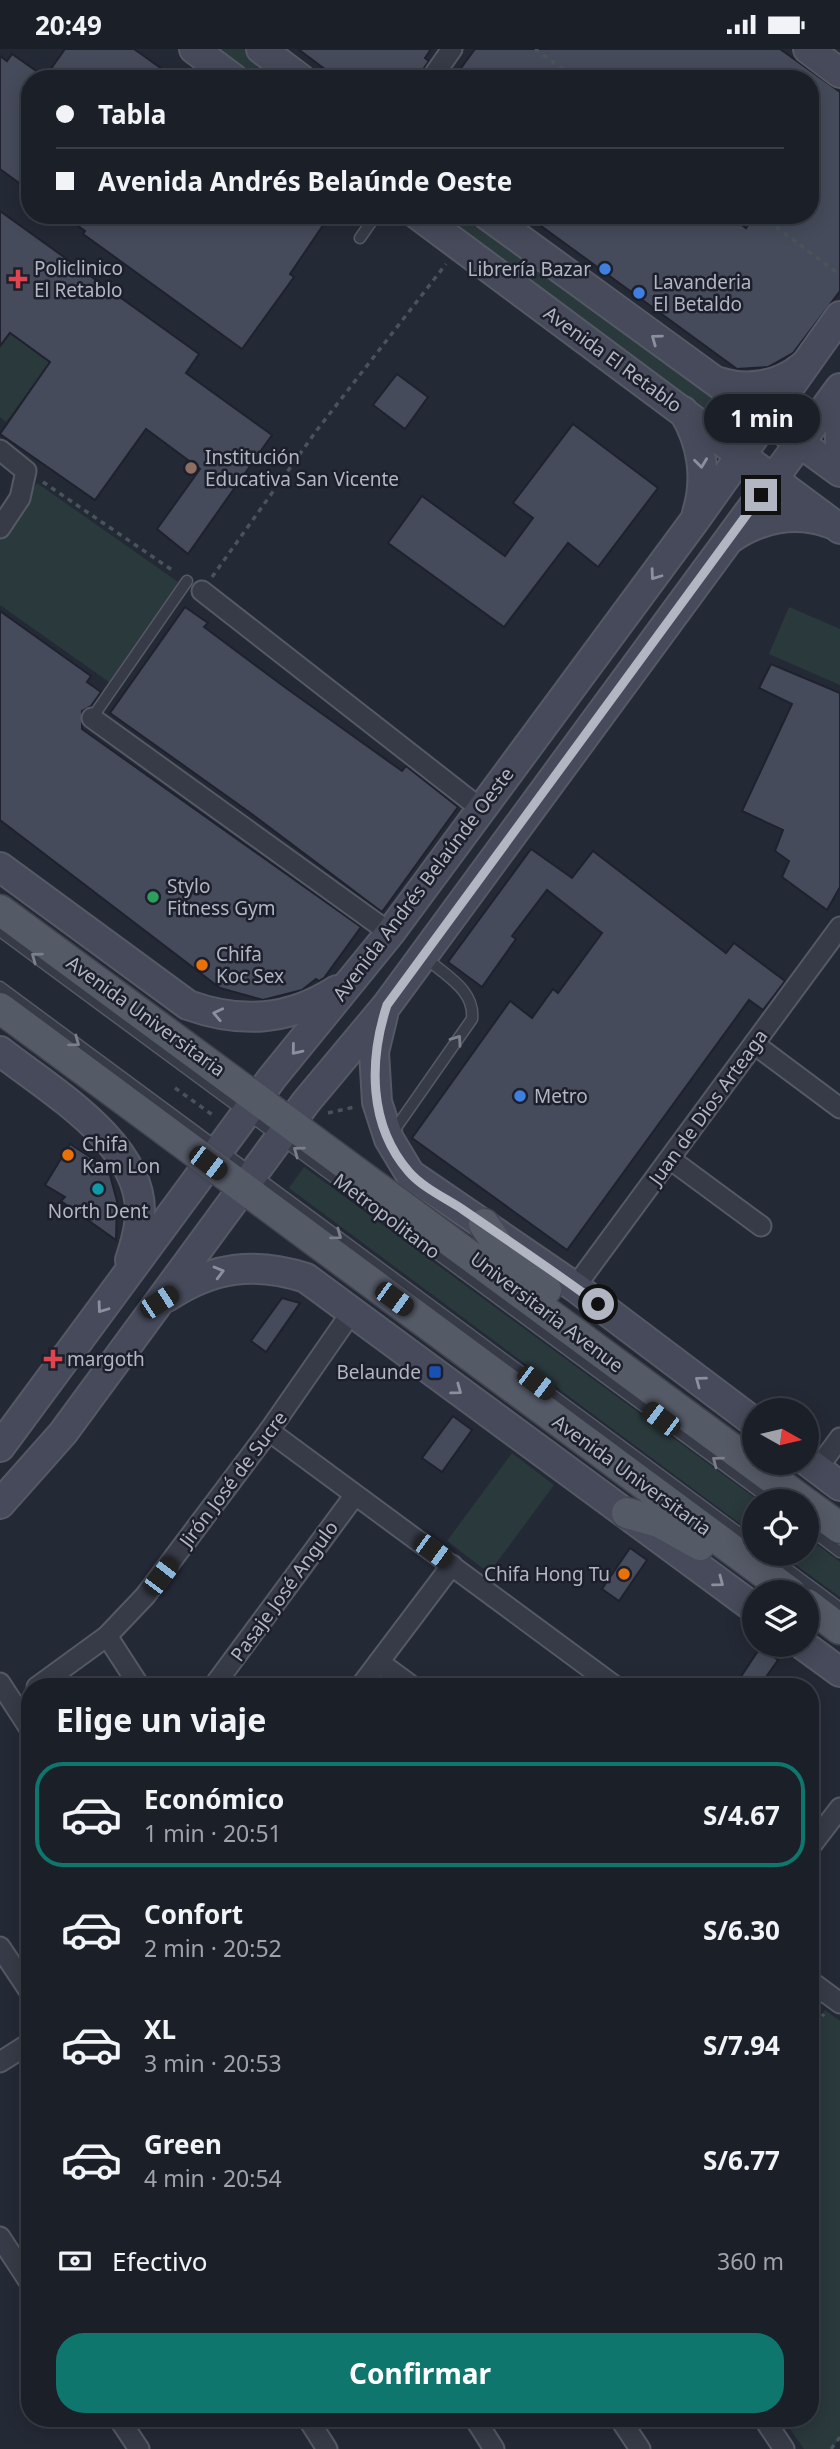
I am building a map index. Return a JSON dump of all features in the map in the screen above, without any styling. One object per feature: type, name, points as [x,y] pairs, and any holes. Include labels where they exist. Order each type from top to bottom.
[{"type":"main road","name":"Avenida Universitaria","points":[[0,910],[286,1130]]},
{"type":"main road","name":"Avenida Universitaria","points":[[0,1008],[248,1181],[774,1580]]},
{"type":"main road","name":"Universitaria Avenue","points":[[286,1130],[578,1335],[786,1489]]},
{"type":"main road","points":[[484,1224],[500,1248],[564,1306],[578,1335]]},
{"type":"main road","points":[[627,1513],[659,1522],[760,1580]]},
{"type":"main road","name":"Universitaria Avenue","points":[[819,1513],[840,1528]]},
{"type":"main road","points":[[819,1613],[840,1629]]},
{"type":"street","points":[[194,49],[222,70]]},
{"type":"street","points":[[261,49],[289,70]]},
{"type":"street","points":[[438,70],[453,49]]},
{"type":"street","points":[[808,49],[840,73]]},
{"type":"street","name":"Avenida El Retablo","points":[[430,224],[839,528]]},
{"type":"street","points":[[499,224],[840,472]]},
{"type":"street","name":"Avenida Andrés Belaúnde Oeste","points":[[0,1447],[214,1156],[390,933],[768,421],[840,316]]},
{"type":"street","points":[[712,379],[733,386],[756,386],[789,376],[807,363]]},
{"type":"street","points":[[0,1504],[63,1433],[286,1130],[387,1005],[840,388]]},
{"type":"street","points":[[681,409],[695,435],[702,463],[702,492],[695,520]]},
{"type":"street","points":[[840,410],[840,444]]},
{"type":"street","points":[[0,450],[26,471],[20,498],[0,528]]},
{"type":"street","points":[[722,548],[743,530],[769,520],[811,518],[839,528]]},
{"type":"street","points":[[195,586],[481,809]]},
{"type":"street","points":[[92,718],[390,933]]},
{"type":"street","points":[[444,860],[457,877],[475,884]]},
{"type":"street","name":"Avenida Universitaria","points":[[0,867],[168,993],[210,1013],[255,1018],[285,1014],[311,1007],[351,981]]},
{"type":"street","points":[[410,905],[429,913],[442,930]]},
{"type":"street","name":"Juan de Dios Arteaga","points":[[575,1287],[840,927]]},
{"type":"street","points":[[387,1005],[374,1052],[377,1102],[389,1139],[410,1174],[575,1287],[742,1413]]},
{"type":"street","points":[[754,1044],[840,1108]]},
{"type":"street","points":[[0,1051],[104,1133],[122,1157],[140,1210],[137,1239],[126,1274]]},
{"type":"street","points":[[670,1159],[761,1226]]},
{"type":"street","name":"Avenida Universitaria","points":[[159,1302],[187,1283],[215,1272],[245,1267],[268,1268],[306,1278],[742,1599]]},
{"type":"street","name":"Jirón José de Sucre","points":[[49,1678],[107,1636],[145,1597],[269,1431],[351,1313]]},
{"type":"street","points":[[60,1367],[73,1382],[93,1391]]},
{"type":"street","points":[[28,1411],[47,1419],[63,1433]]},
{"type":"street","points":[[269,1431],[604,1678]]},
{"type":"street","points":[[819,1458],[840,1438]]},
{"type":"street","points":[[819,1470],[840,1486]]},
{"type":"street","name":"Pasaje José Angulo","points":[[220,1678],[355,1495]]},
{"type":"street","points":[[367,1678],[452,1565]]},
{"type":"street","points":[[107,1636],[134,1678]]},
{"type":"street","points":[[819,1657],[840,1672]]},
{"type":"street","points":[[379,1662],[401,1678]]},
{"type":"street","points":[[0,1683],[14,1703]]},
{"type":"street","points":[[819,1831],[840,1808]]},
{"type":"street","points":[[0,1947],[21,1978]]},
{"type":"street","points":[[819,1992],[832,2008]]},
{"type":"street","points":[[0,2062],[21,2049]]},
{"type":"street","points":[[0,2237],[21,2269]]},
{"type":"street","points":[[124,2427],[139,2449]]},
{"type":"street","points":[[313,2427],[327,2449]]},
{"type":"street","points":[[480,2427],[494,2449]]},
{"type":"street","points":[[625,2427],[640,2449]]},
{"type":"street","points":[[769,2427],[784,2449]]},
{"type":"lane","points":[[360,238],[370,224]]},
{"type":"lane","points":[[92,718],[195,586]]},
{"type":"lane","points":[[0,931],[253,1105]]},
{"type":"lane","points":[[389,1139],[472,1019],[473,1006],[470,997],[423,955]]},
{"type":"lane","points":[[0,987],[214,1156]]},
{"type":"lane","name":"Metropolitano","points":[[286,1130],[756,1489]]},
{"type":"lane","points":[[248,1181],[742,1535]]},
{"type":"lane","points":[[819,1536],[840,1552]]},
{"type":"lane","points":[[783,1566],[840,1608]]},
{"type":"path","points":[[535,49],[564,70]]},
{"type":"path","points":[[772,224],[840,275]]},
{"type":"path","points":[[26,471],[195,586],[460,246]]},
{"type":"path","points":[[175,1089],[218,1120]]},
{"type":"path","points":[[323,1114],[377,1102]]},
{"type":"path","points":[[819,2022],[832,2008]]},
{"type":"path","points":[[831,2449],[840,2437]]},
{"type":"shaded area","points":[[216,49],[252,49],[280,70],[243,70]]},
{"type":"shaded area","points":[[449,224],[487,224],[756,424],[742,443]]},
{"type":"shaded area","points":[[10,333],[50,362],[6,422],[0,417],[0,346]]},
{"type":"shaded area","points":[[37,483],[178,582],[109,682],[0,605],[0,537]]},
{"type":"shaded area","points":[[789,607],[840,629],[840,685],[769,654]]},
{"type":"shaded area","points":[[304,1167],[743,1489],[742,1525],[289,1188]]},
{"type":"shaded area","points":[[512,1453],[554,1485],[489,1573],[447,1541]]},
{"type":"shaded area","points":[[819,1546],[840,1562],[840,1597],[797,1566],[819,1566]]},
{"type":"shaded area","points":[[825,2010],[840,2021],[840,2438],[832,2449],[804,2449],[789,2427],[819,2427],[819,2017]]},
{"type":"building","points":[[65,49],[134,49],[163,70],[50,70]]},
{"type":"building","points":[[298,49],[431,49],[425,58],[429,61],[422,70],[326,70]]},
{"type":"building","points":[[475,49],[780,49],[809,70],[460,70]]},
{"type":"building","points":[[12,54],[35,70],[21,70],[21,184],[0,169],[0,56],[7,61]]},
{"type":"building","points":[[819,77],[840,92],[840,291],[793,353],[768,367],[737,369],[538,224],[740,224],[746,228],[749,224],[819,224]]},
{"type":"building","points":[[0,211],[199,354],[186,373],[272,435],[188,554],[157,529],[200,469],[146,429],[95,500],[0,434],[50,362],[10,333],[0,346]]},
{"type":"building","points":[[75,224],[324,224],[290,274],[294,277],[242,349],[83,234],[85,231]]},
{"type":"building","points":[[397,374],[428,397],[405,429],[373,405]]},
{"type":"building","points":[[573,424],[658,488],[598,567],[568,543],[504,627],[388,543],[422,496],[505,556],[533,518],[513,503]]},
{"type":"building","points":[[185,607],[208,623],[204,627],[286,688],[402,771],[406,766],[458,807],[382,912],[249,812],[110,713]]},
{"type":"building","points":[[0,611],[91,676],[87,682],[101,692],[91,706],[82,711],[82,729],[361,927],[324,978],[319,981],[316,979],[302,990],[263,1000],[220,988],[0,820]]},
{"type":"building","points":[[771,664],[840,693],[840,887],[827,910],[782,877],[789,861],[775,851],[783,830],[742,811],[792,704],[759,688]]},
{"type":"building","points":[[531,849],[572,878],[593,851],[726,953],[734,943],[785,981],[763,1010],[749,1000],[567,1250],[412,1138],[510,1001],[532,1018],[553,989],[558,993],[602,933],[547,890],[512,936],[516,939],[482,987],[448,962]]},
{"type":"building","points":[[70,1144],[104,1166],[110,1175],[117,1201],[116,1240],[61,1201],[65,1197],[45,1185]]},
{"type":"building","points":[[282,1298],[300,1303],[266,1352],[251,1341]]},
{"type":"building","points":[[453,1416],[472,1430],[442,1472],[422,1458]]},
{"type":"building","name":"Chifa Hong Tu","points":[[630,1548],[647,1560],[619,1601],[602,1589]]},
{"type":"building","points":[[754,1657],[774,1657],[778,1660],[765,1678],[740,1678]]},
{"type":"place","name":"Librería Bazar","points":[[605,269]]},
{"type":"place","name":"Policlinico El Retablo","points":[[18,279]]},
{"type":"place","name":"Lavanderia El Betaldo","points":[[639,293]]},
{"type":"place","name":"Institución Educativa San Vicente","points":[[191,468]]},
{"type":"place","name":"Stylo Fitness Gym","points":[[153,897]]},
{"type":"place","name":"Chifa Koc Sex","points":[[202,965]]},
{"type":"place","name":"Metro","points":[[520,1096]]},
{"type":"place","name":"Chifa Kam Lon","points":[[68,1155]]},
{"type":"place","name":"North Dent","points":[[98,1189]]},
{"type":"place","name":"margoth","points":[[53,1359]]},
{"type":"place","name":"Belaunde","points":[[435,1372]]},
{"type":"place","name":"Chifa Hong Tu","points":[[624,1574]]},
{"type":"route","points":[[598,1304],[410,1174],[385,1131],[377,1102],[374,1052],[378,1031],[387,1005],[761,495]]}]
